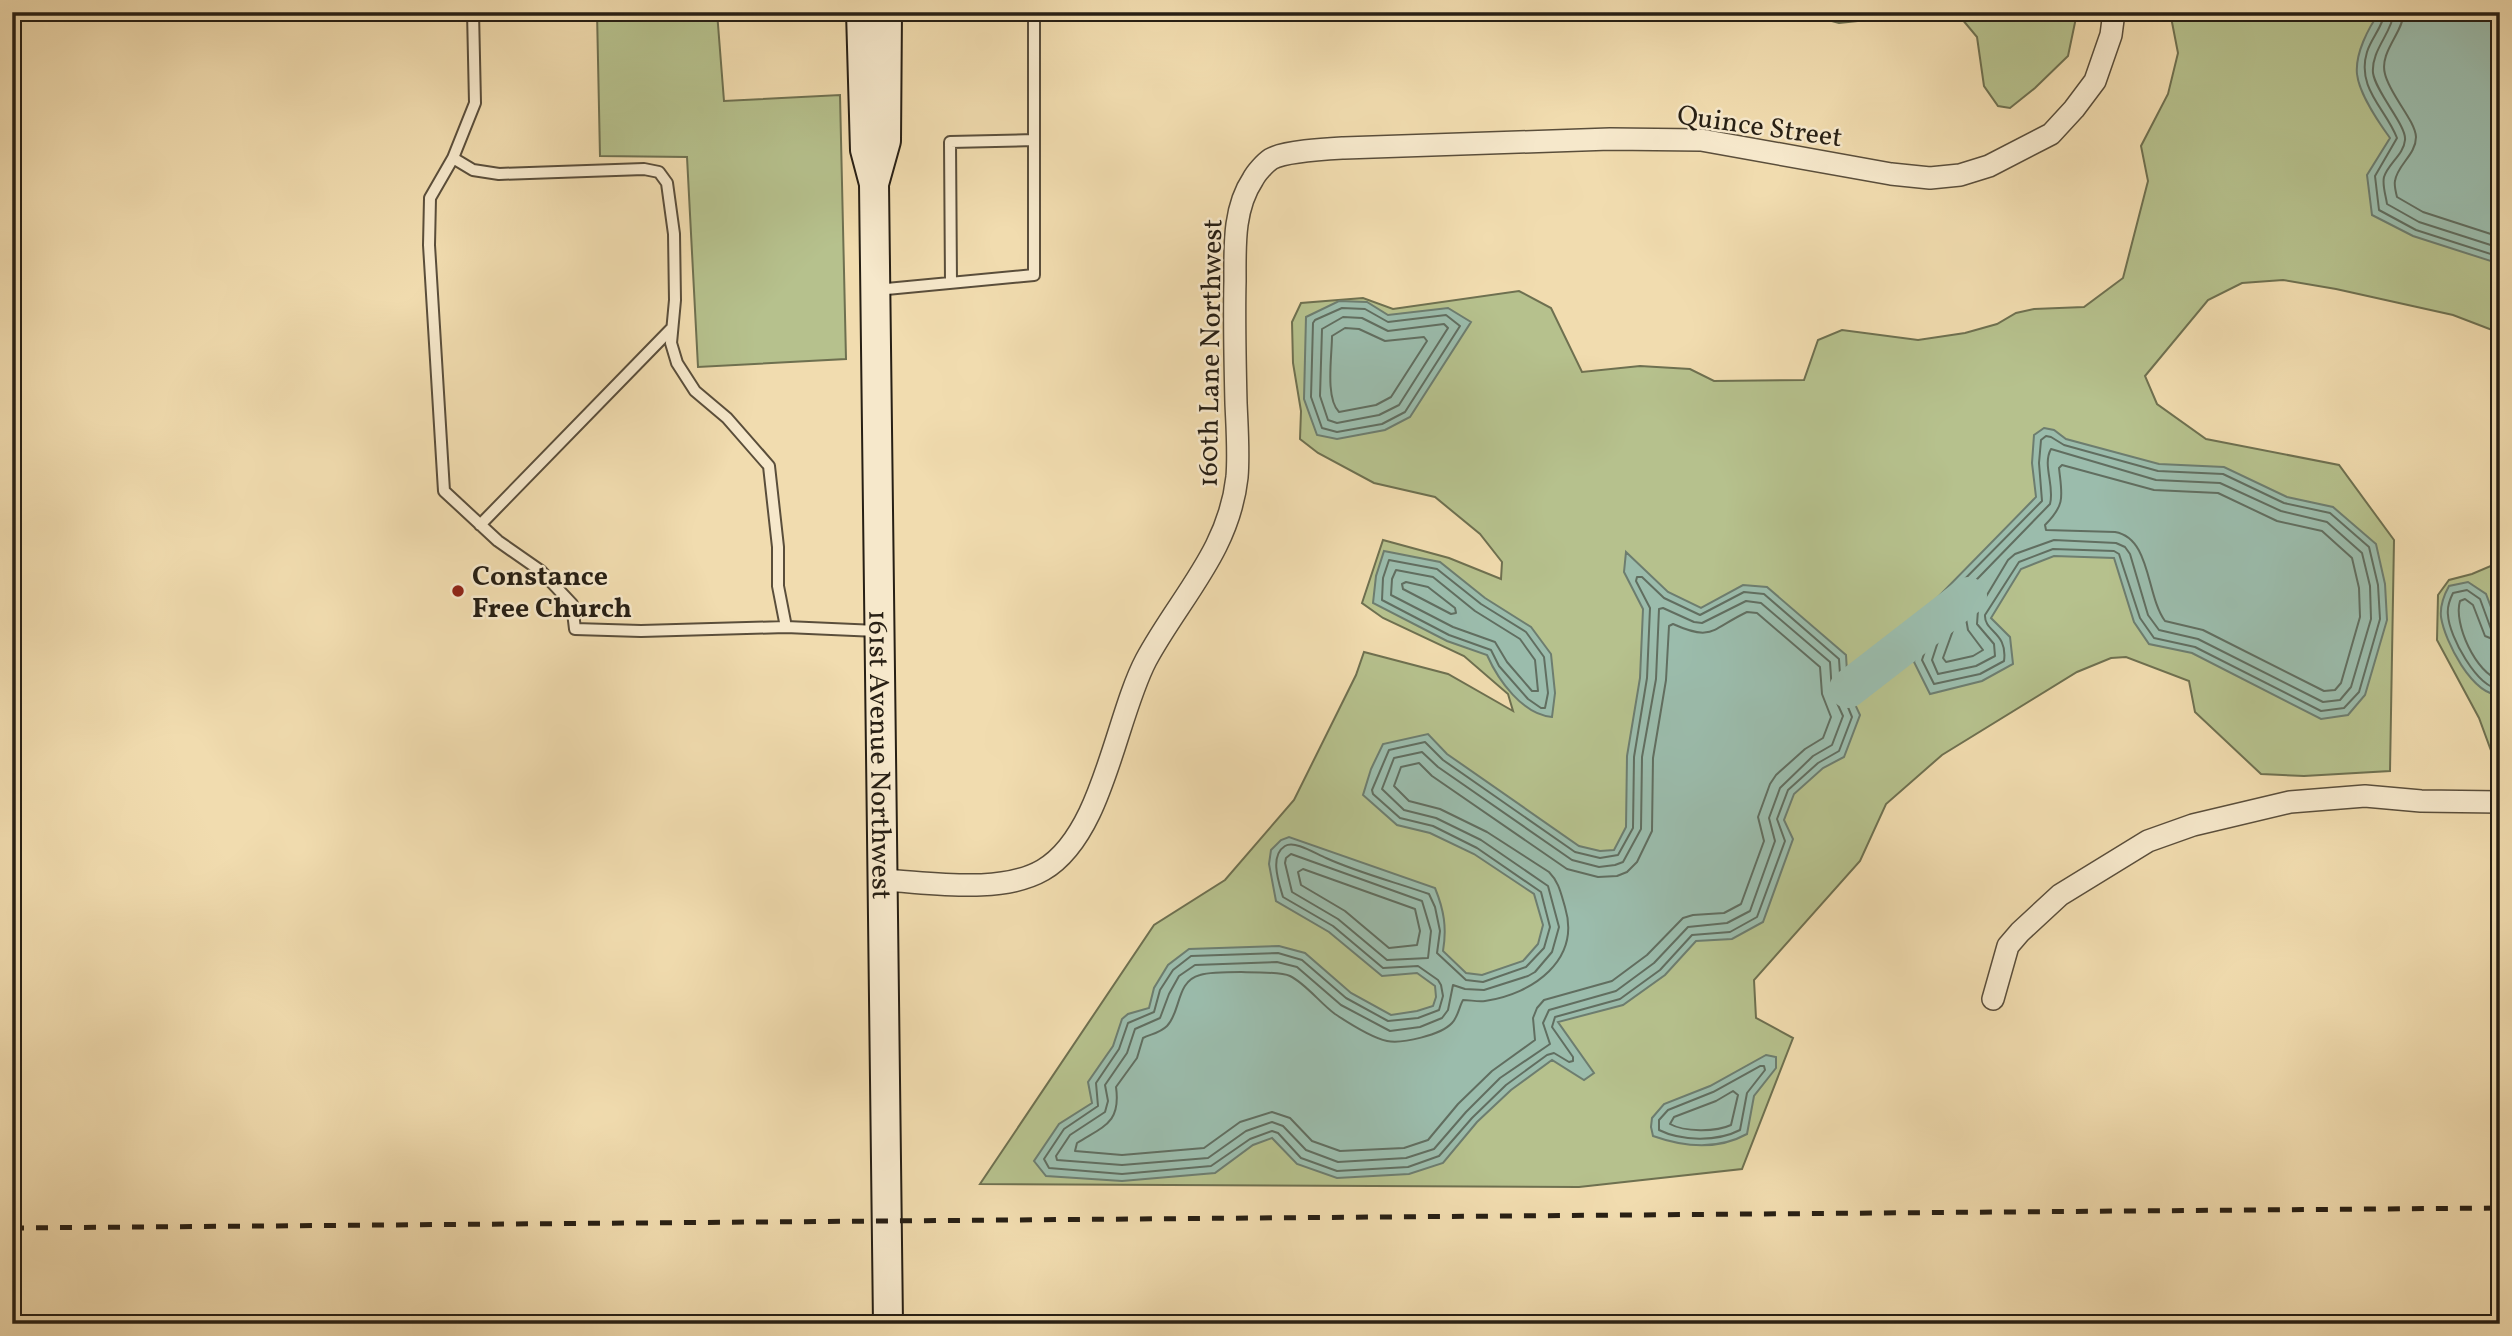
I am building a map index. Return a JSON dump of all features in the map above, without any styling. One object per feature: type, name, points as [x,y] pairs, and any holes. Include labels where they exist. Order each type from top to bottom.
[{"type":"main road","name":"161st Avenue Northwest","points":[[861,12],[865,149],[874,184],[888,1324]]},
{"type":"main road","name":"161st Avenue Northwest","points":[[874,184],[886,141],[887,12]]},
{"type":"street","name":"Quince Street","points":[[1271,159],[1308,150],[1344,148],[1610,139],[1701,140],[1891,174],[1930,178],[1960,175],[1989,166],[2051,134],[2095,81],[2111,35],[2114,12]]},
{"type":"street","name":"160th Lane Northwest","points":[[881,880],[976,885],[1013,881],[1043,870],[1065,852],[1082,826],[1097,796],[1130,698],[1146,660],[1216,551],[1232,509],[1237,475],[1235,239],[1240,206],[1253,178],[1271,159]]},
{"type":"street","points":[[1993,999],[2008,946],[2020,932],[2060,895],[2148,841],[2193,825],[2290,802],[2365,796],[2421,802],[2500,802]]},
{"type":"lane","points":[[473,12],[475,103],[453,158],[430,198],[429,245],[444,491],[498,541],[541,571],[572,604],[575,629],[641,631],[786,627],[880,631]]},
{"type":"lane","points":[[876,290],[1034,275],[1034,12]]},
{"type":"lane","points":[[951,283],[950,142],[1034,140]]},
{"type":"lane","points":[[453,158],[474,170],[499,173],[643,169],[660,172],[667,183],[674,234],[675,300],[671,343],[677,363],[695,391],[727,418],[769,466],[778,547],[778,586],[786,627]]},
{"type":"lane","points":[[480,525],[672,328]]},
{"type":"green space","points":[[597,12],[717,12],[724,101],[840,95],[846,359],[698,367],[687,157],[600,156]]},
{"type":"green space","points":[[1812,12],[2077,13],[2068,56],[2010,108],[1998,106],[1984,86],[1977,37],[1962,19],[1915,15],[1839,23],[1813,16]]},
{"type":"green space","points":[[2170,12],[2500,12],[2500,333],[2453,315],[2336,289],[2283,280],[2242,283],[2208,300],[2145,376],[2157,404],[2206,439],[2339,465],[2394,540],[2390,771],[2304,776],[2261,774],[2195,712],[2189,681],[2126,657],[2111,658],[2077,672],[1942,755],[1886,804],[1860,861],[1754,980],[1756,1018],[1793,1038],[1742,1169],[1579,1187],[980,1184],[1154,925],[1225,880],[1294,800],[1356,675],[1364,652],[1448,674],[1513,711],[1508,694],[1464,656],[1383,618],[1362,603],[1383,540],[1449,558],[1501,579],[1502,562],[1480,534],[1435,497],[1374,483],[1318,453],[1300,439],[1301,411],[1293,363],[1292,322],[1301,303],[1363,298],[1393,309],[1519,291],[1551,308],[1582,372],[1640,366],[1690,369],[1714,381],[1804,380],[1818,340],[1842,330],[1918,340],[1965,333],[1997,324],[2016,313],[2034,309],[2084,307],[2123,278],[2148,181],[2141,146],[2168,94],[2178,53]]},
{"type":"green space","points":[[2500,562],[2500,759],[2493,756],[2479,718],[2437,640],[2438,595],[2449,580]]},
{"type":"water","points":[[2380,12],[2500,12],[2500,264],[2413,236],[2372,215],[2367,175],[2390,138],[2365,99],[2357,66],[2363,42]]},
{"type":"water","points":[[1339,301],[1367,302],[1388,315],[1448,308],[1471,322],[1410,417],[1385,430],[1337,439],[1317,435],[1304,399],[1306,317]]},
{"type":"water","points":[[2044,428],[2054,430],[2066,439],[2159,464],[2224,467],[2287,497],[2333,507],[2376,544],[2385,584],[2387,620],[2365,695],[2348,715],[2321,719],[2192,653],[2149,644],[2134,622],[2114,558],[2054,556],[2021,569],[1991,618],[2010,637],[2013,664],[1982,681],[1930,694],[1914,662],[1935,600],[2036,497],[2032,463],[2034,435]]},
{"type":"water","points":[[1384,551],[1440,562],[1485,598],[1531,627],[1551,654],[1555,693],[1552,717],[1531,710],[1513,695],[1487,655],[1447,641],[1373,603],[1376,576]]},
{"type":"water","points":[[1626,552],[1668,592],[1701,608],[1743,585],[1767,587],[1846,655],[1848,689],[1860,715],[1844,757],[1823,768],[1794,794],[1784,820],[1793,839],[1763,922],[1732,939],[1696,941],[1665,975],[1623,1005],[1558,1022],[1594,1073],[1584,1080],[1552,1060],[1511,1090],[1477,1122],[1443,1163],[1409,1174],[1337,1178],[1297,1164],[1272,1138],[1253,1145],[1215,1173],[1122,1181],[1046,1176],[1034,1161],[1059,1124],[1092,1103],[1088,1082],[1113,1046],[1122,1019],[1128,1014],[1149,1008],[1154,988],[1168,965],[1189,949],[1279,946],[1305,953],[1351,993],[1391,1015],[1433,1006],[1435,986],[1417,973],[1382,976],[1329,932],[1276,901],[1269,864],[1271,850],[1281,840],[1289,837],[1435,888],[1444,919],[1443,951],[1466,973],[1482,975],[1523,961],[1538,944],[1543,925],[1534,894],[1474,854],[1430,833],[1397,825],[1363,795],[1383,744],[1428,734],[1447,754],[1579,846],[1600,851],[1614,850],[1626,827],[1627,756],[1640,678],[1643,609],[1624,572]]},
{"type":"water","points":[[2468,582],[2486,594],[2500,631],[2500,695],[2490,693],[2470,677],[2454,653],[2444,628],[2441,609],[2449,586]]},
{"type":"water","points":[[1766,1055],[1776,1057],[1776,1068],[1754,1096],[1747,1134],[1713,1145],[1677,1143],[1653,1136],[1652,1118],[1664,1104],[1710,1086]]},
{"type":"waterway","points":[[1848,689],[1968,596]]},
{"type":"railway","points":[[12,1228],[2500,1208]]},
{"type":"place","name":"Constance Free Church","points":[[458,591]]}]
